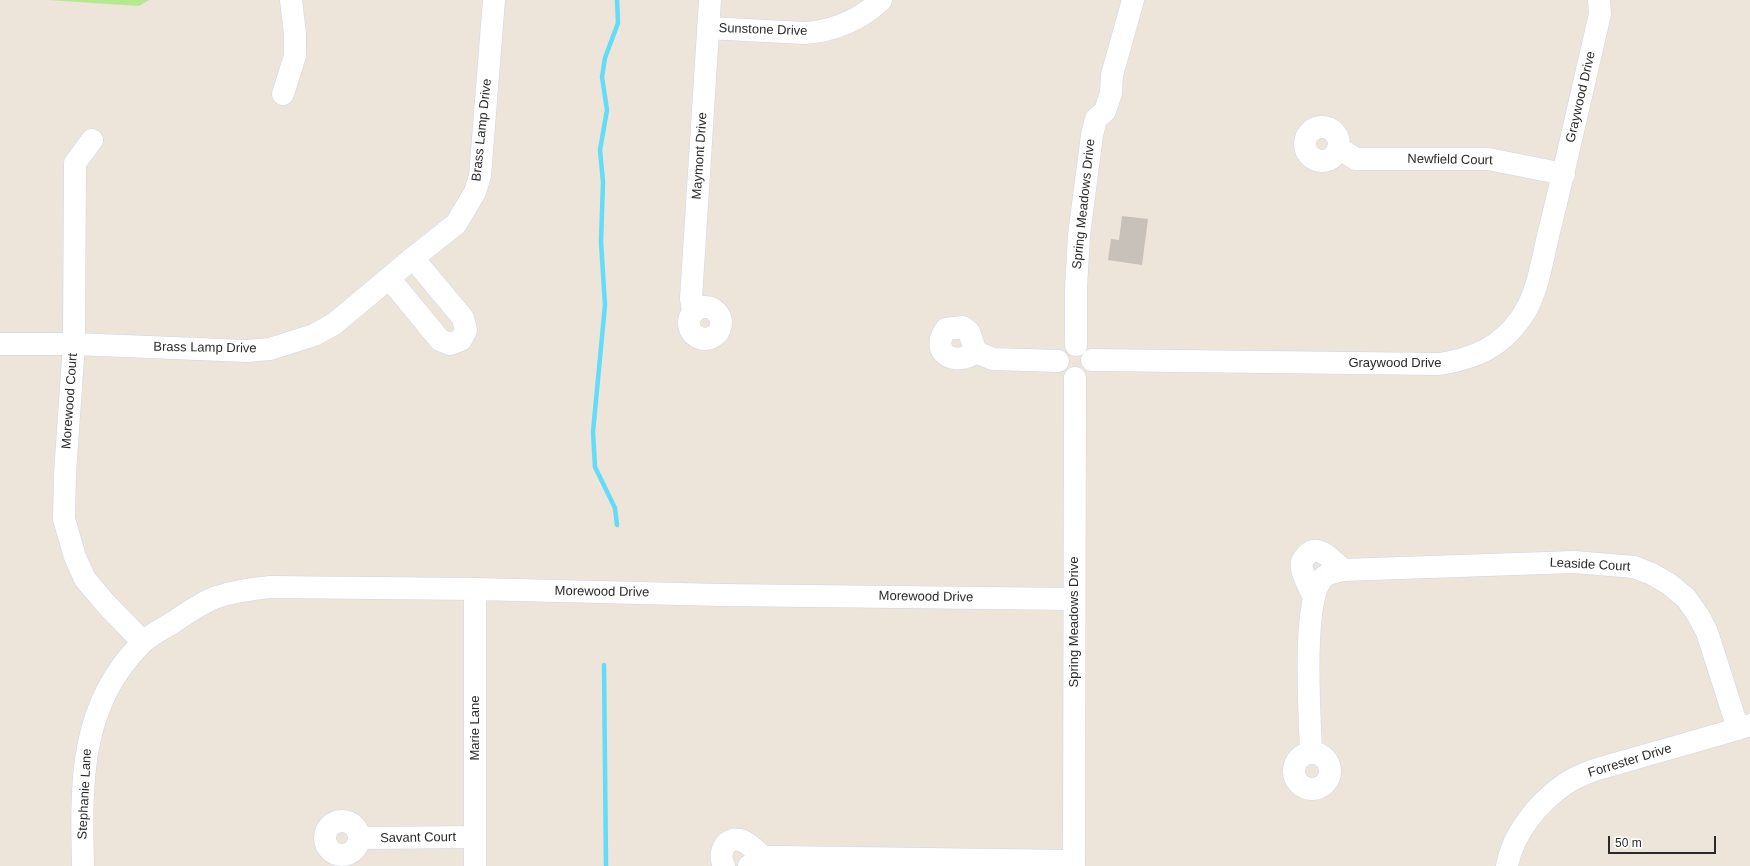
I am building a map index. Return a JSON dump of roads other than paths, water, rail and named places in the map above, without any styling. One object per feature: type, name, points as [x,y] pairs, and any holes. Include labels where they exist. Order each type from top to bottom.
[{"type":"street","points":[[283,94],[295,56],[295,34],[291,0]]},
{"type":"street","name":"Brass Lamp Drive","points":[[0,344],[74,344],[247,351],[270,349],[314,336],[334,324],[456,224],[475,192],[480,176],[494,0]]},
{"type":"street","name":"Maymont Drive","points":[[693,311],[692,291],[710,0]]},
{"type":"street","name":"Sunstone Drive","points":[[708,28],[818,32],[839,27],[858,19],[881,0]]},
{"type":"street","name":"Spring Meadows Drive","points":[[1076,345],[1078,234],[1092,134],[1096,119],[1105,111],[1109,99],[1112,75],[1133,0]]},
{"type":"street","name":"Graywood Drive","points":[[1092,360],[1440,364],[1470,358],[1495,345],[1521,318],[1532,298],[1564,174],[1600,14],[1599,0]]},
{"type":"street","name":"Morewood Court","points":[[92,140],[75,163],[74,344],[65,473],[64,519],[69,539],[85,579],[143,642]]},
{"type":"street","name":"Newfield Court","points":[[1338,148],[1356,159],[1488,158],[1564,174]]},
{"type":"street","points":[[389,278],[440,340],[450,344],[461,340],[466,330],[463,318],[413,258]]},
{"type":"street","points":[[1076,345],[1085,348],[1092,360],[1091,366],[1086,375],[1075,378],[1065,375],[1061,371],[1058,361],[1062,351],[1076,345]]},
{"type":"street","points":[[976,352],[993,359],[1058,361]]},
{"type":"street","name":"Spring Meadows Drive","points":[[1074,863],[1075,378]]},
{"type":"street","name":"Leaside Court","points":[[1311,753],[1308,673],[1314,598],[1321,580],[1326,574],[1343,570],[1574,562],[1634,567],[1652,574],[1669,584],[1686,598],[1698,615],[1707,632],[1744,727]]},
{"type":"street","name":"Morewood Drive","points":[[143,642],[215,597],[240,591],[270,587],[475,589],[721,595],[1074,599]]},
{"type":"street","name":"Marie Lane","points":[[475,589],[475,866]]},
{"type":"street","name":"Stephanie Lane","points":[[83,866],[84,771],[86,752],[92,725],[98,708],[113,680],[143,642]]},
{"type":"street","name":"Forrester Drive","points":[[1506,866],[1516,840],[1526,822],[1566,783],[1591,771],[1744,727]]},
{"type":"street","name":"Savant Court","points":[[360,838],[475,837]]},
{"type":"street","points":[[724,866],[721,861],[722,850],[727,843],[732,840],[744,841],[756,862],[1074,863]]},
{"type":"waterway","points":[[617,0],[618,23],[605,58],[602,77],[607,110],[600,150],[603,182],[601,242],[605,305],[593,432],[595,467],[615,508],[617,525]]},
{"type":"waterway","points":[[604,665],[606,866]]}]
